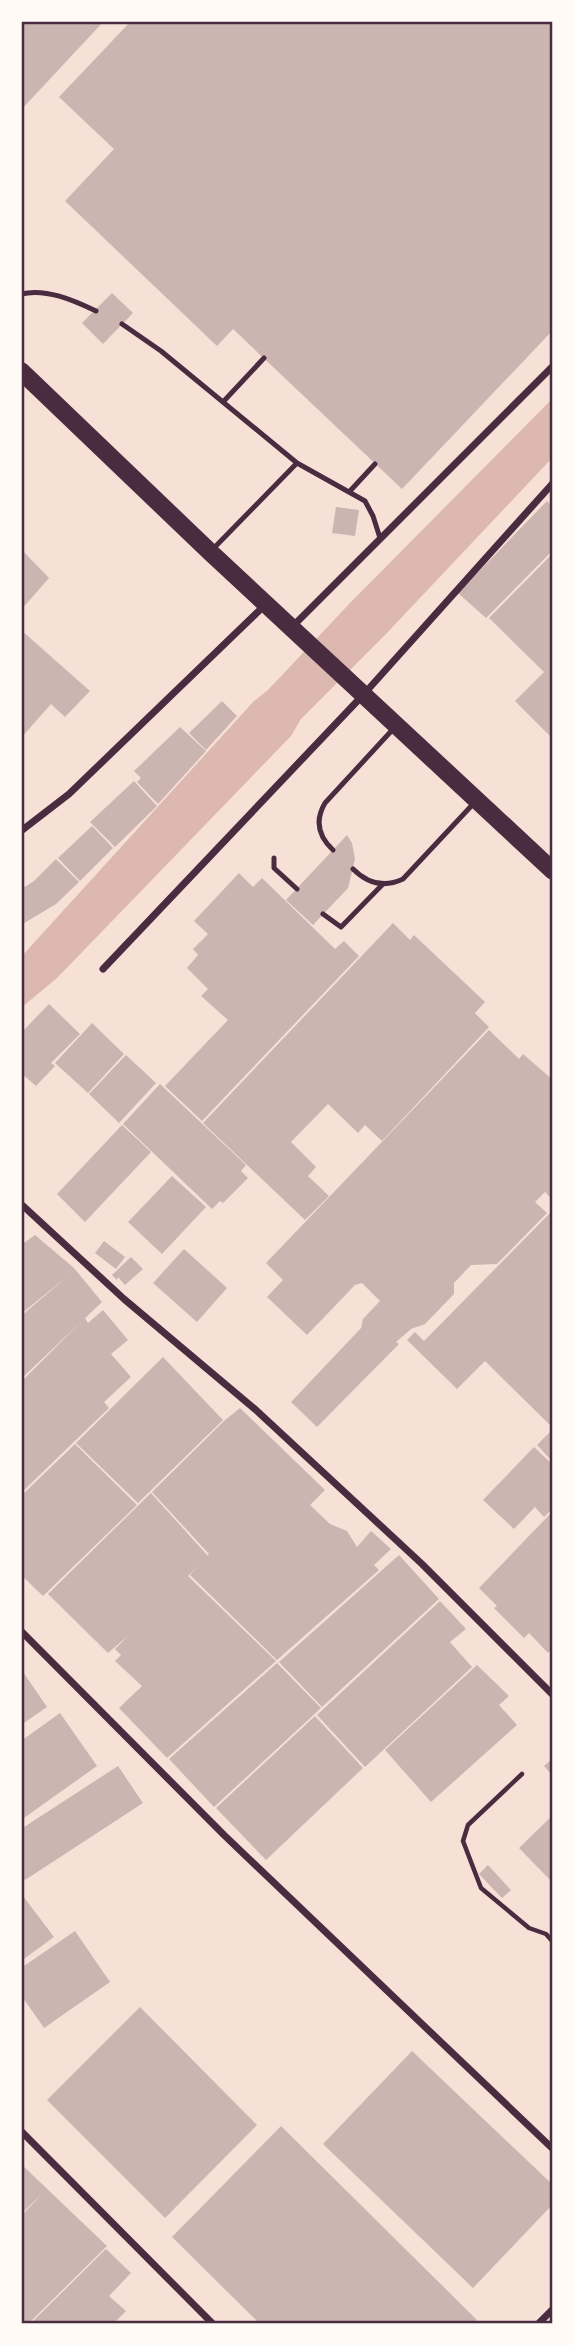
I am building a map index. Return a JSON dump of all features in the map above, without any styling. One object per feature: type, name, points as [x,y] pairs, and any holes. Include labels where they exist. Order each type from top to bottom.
[{"type":"main road","points":[[21,372],[553,872]]},
{"type":"street","points":[[292,627],[553,366]]},
{"type":"street","points":[[103,969],[358,689],[553,483]]},
{"type":"street","points":[[21,831],[69,794],[266,604]]},
{"type":"street","points":[[21,1204],[124,1299],[256,1410],[422,1564],[553,1695]]},
{"type":"street","points":[[21,1630],[224,1835],[553,2149]]},
{"type":"street","points":[[21,2131],[213,2324]]},
{"type":"street","points":[[538,2324],[553,2309]]},
{"type":"lane","points":[[21,294],[31,291],[54,295],[96,311]]},
{"type":"lane","points":[[122,324],[161,351],[297,463],[365,500],[380,538]]},
{"type":"lane","points":[[223,402],[264,358]]},
{"type":"lane","points":[[210,552],[297,463]]},
{"type":"lane","points":[[350,491],[376,464]]},
{"type":"lane","points":[[333,850],[321,835],[318,824],[325,803],[397,725]]},
{"type":"lane","points":[[353,869],[361,877],[382,885],[403,879],[478,800]]},
{"type":"lane","points":[[274,858],[274,868],[296,889]]},
{"type":"lane","points":[[323,914],[341,927],[382,885]]},
{"type":"path","points":[[522,1774],[468,1825],[463,1841],[481,1888],[529,1928],[546,1934],[553,1942]]},
{"type":"shaded area","points":[[553,398],[553,457],[386,634],[301,719],[291,736],[57,978],[21,1008],[21,957],[254,701],[268,690]]},
{"type":"building","points":[[21,21],[104,21],[21,110]]},
{"type":"building","points":[[131,21],[553,21],[553,330],[402,489],[233,329],[217,346],[65,201],[114,149],[59,97]]},
{"type":"building","points":[[112,293],[133,313],[103,344],[82,323]]},
{"type":"building","points":[[547,501],[553,507],[553,550],[486,618],[458,593]]},
{"type":"building","points":[[336,507],[359,510],[355,536],[332,533]]},
{"type":"building","points":[[21,549],[49,578],[21,610]]},
{"type":"building","points":[[553,553],[553,739],[515,701],[544,672],[489,618]]},
{"type":"building","points":[[21,630],[90,691],[65,717],[51,704],[21,738]]},
{"type":"building","points":[[222,701],[237,716],[206,750],[189,733]]},
{"type":"building","points":[[180,727],[206,751],[158,804],[137,782],[141,778],[134,771]]},
{"type":"building","points":[[134,781],[157,806],[115,847],[90,822]]},
{"type":"building","points":[[92,826],[113,848],[80,881],[58,858]]},
{"type":"building","points":[[347,835],[352,843],[355,859],[348,888],[313,925],[286,900]]},
{"type":"building","points":[[56,859],[79,882],[56,904],[21,925],[21,889],[34,881]]},
{"type":"building","points":[[239,873],[253,887],[262,878],[335,949],[344,941],[359,956],[202,1121],[165,1086],[228,1020],[201,996],[208,989],[187,968],[198,955],[193,949],[208,934],[194,921]]},
{"type":"building","points":[[393,923],[410,940],[414,935],[485,1002],[475,1013],[489,1027],[382,1141],[365,1125],[358,1133],[328,1104],[291,1142],[316,1167],[308,1176],[329,1196],[305,1220],[203,1123]]},
{"type":"building","points":[[49,1004],[80,1034],[51,1063],[55,1066],[36,1086],[21,1073],[21,1033]]},
{"type":"building","points":[[92,1023],[124,1054],[88,1093],[55,1063]]},
{"type":"building","points":[[489,1030],[519,1059],[523,1054],[553,1080],[553,1200],[545,1192],[535,1202],[547,1213],[497,1264],[471,1265],[454,1283],[454,1294],[425,1324],[411,1329],[396,1342],[399,1344],[317,1427],[291,1402],[361,1328],[363,1319],[380,1301],[362,1283],[355,1285],[307,1335],[267,1297],[283,1280],[266,1263]]},
{"type":"building","points":[[126,1055],[156,1083],[119,1123],[89,1094]]},
{"type":"building","points":[[160,1084],[246,1165],[241,1171],[248,1178],[223,1203],[220,1201],[212,1209],[123,1124]]},
{"type":"building","points":[[122,1125],[151,1152],[85,1222],[57,1194]]},
{"type":"building","points":[[172,1176],[206,1207],[162,1254],[128,1222]]},
{"type":"building","points":[[553,1210],[553,1428],[485,1361],[457,1389],[407,1340],[415,1332],[424,1341]]},
{"type":"building","points":[[35,1235],[74,1268],[102,1302],[21,1379],[21,1316],[69,1275],[21,1314],[21,1245]]},
{"type":"building","points":[[104,1241],[125,1257],[116,1269],[95,1253]]},
{"type":"building","points":[[184,1249],[227,1288],[197,1322],[153,1283]]},
{"type":"building","points":[[131,1257],[143,1269],[125,1285],[112,1275]]},
{"type":"building","points":[[103,1310],[128,1340],[111,1354],[131,1377],[104,1402],[109,1408],[21,1493],[21,1382],[85,1318],[88,1323]]},
{"type":"building","points":[[163,1357],[223,1420],[138,1503],[76,1443]]},
{"type":"building","points":[[240,1408],[325,1490],[310,1505],[330,1524],[347,1531],[357,1547],[371,1531],[391,1549],[374,1565],[379,1570],[277,1660],[190,1575],[209,1554],[152,1492]]},
{"type":"building","points":[[553,1429],[553,1462],[537,1445]]},
{"type":"building","points":[[75,1444],[137,1505],[43,1596],[21,1575],[21,1496]]},
{"type":"building","points":[[534,1447],[553,1465],[553,1508],[544,1517],[535,1507],[514,1529],[483,1500]]},
{"type":"building","points":[[151,1493],[208,1556],[188,1576],[276,1661],[167,1758],[119,1708],[142,1686],[115,1661],[121,1655],[115,1649],[129,1635],[108,1653],[48,1594]]},
{"type":"building","points":[[553,1511],[553,1648],[548,1653],[529,1633],[524,1638],[494,1608],[497,1606],[479,1588]]},
{"type":"building","points":[[399,1555],[439,1599],[322,1707],[279,1662]]},
{"type":"building","points":[[440,1601],[466,1629],[450,1642],[472,1667],[365,1767],[317,1715]]},
{"type":"building","points":[[277,1663],[321,1708],[214,1807],[169,1759]]},
{"type":"building","points":[[477,1665],[509,1696],[499,1705],[517,1725],[431,1802],[385,1750]]},
{"type":"building","points":[[21,1669],[47,1707],[21,1725]]},
{"type":"building","points":[[60,1713],[97,1766],[21,1820],[21,1741]]},
{"type":"building","points":[[315,1716],[363,1768],[266,1860],[216,1808]]},
{"type":"building","points":[[553,1758],[553,1776],[544,1766]]},
{"type":"building","points":[[118,1766],[143,1803],[25,1880],[21,1874],[21,1829]]},
{"type":"building","points":[[553,1815],[553,1883],[519,1848]]},
{"type":"building","points":[[488,1865],[511,1890],[502,1898],[479,1874]]},
{"type":"building","points":[[23,1896],[54,1937],[21,1961],[21,1898]]},
{"type":"building","points":[[75,1931],[110,1982],[44,2028],[21,1995],[21,1968]]},
{"type":"building","points":[[140,2007],[257,2125],[165,2218],[47,2100]]},
{"type":"building","points":[[412,2051],[553,2185],[553,2204],[473,2288],[323,2144]]},
{"type":"building","points":[[281,2126],[477,2320],[473,2324],[260,2324],[172,2237]]},
{"type":"building","points":[[21,2164],[107,2246],[28,2324],[21,2324],[21,2216],[43,2193],[21,2214]]},
{"type":"building","points":[[106,2249],[131,2273],[109,2296],[126,2311],[113,2324],[30,2324]]}]
